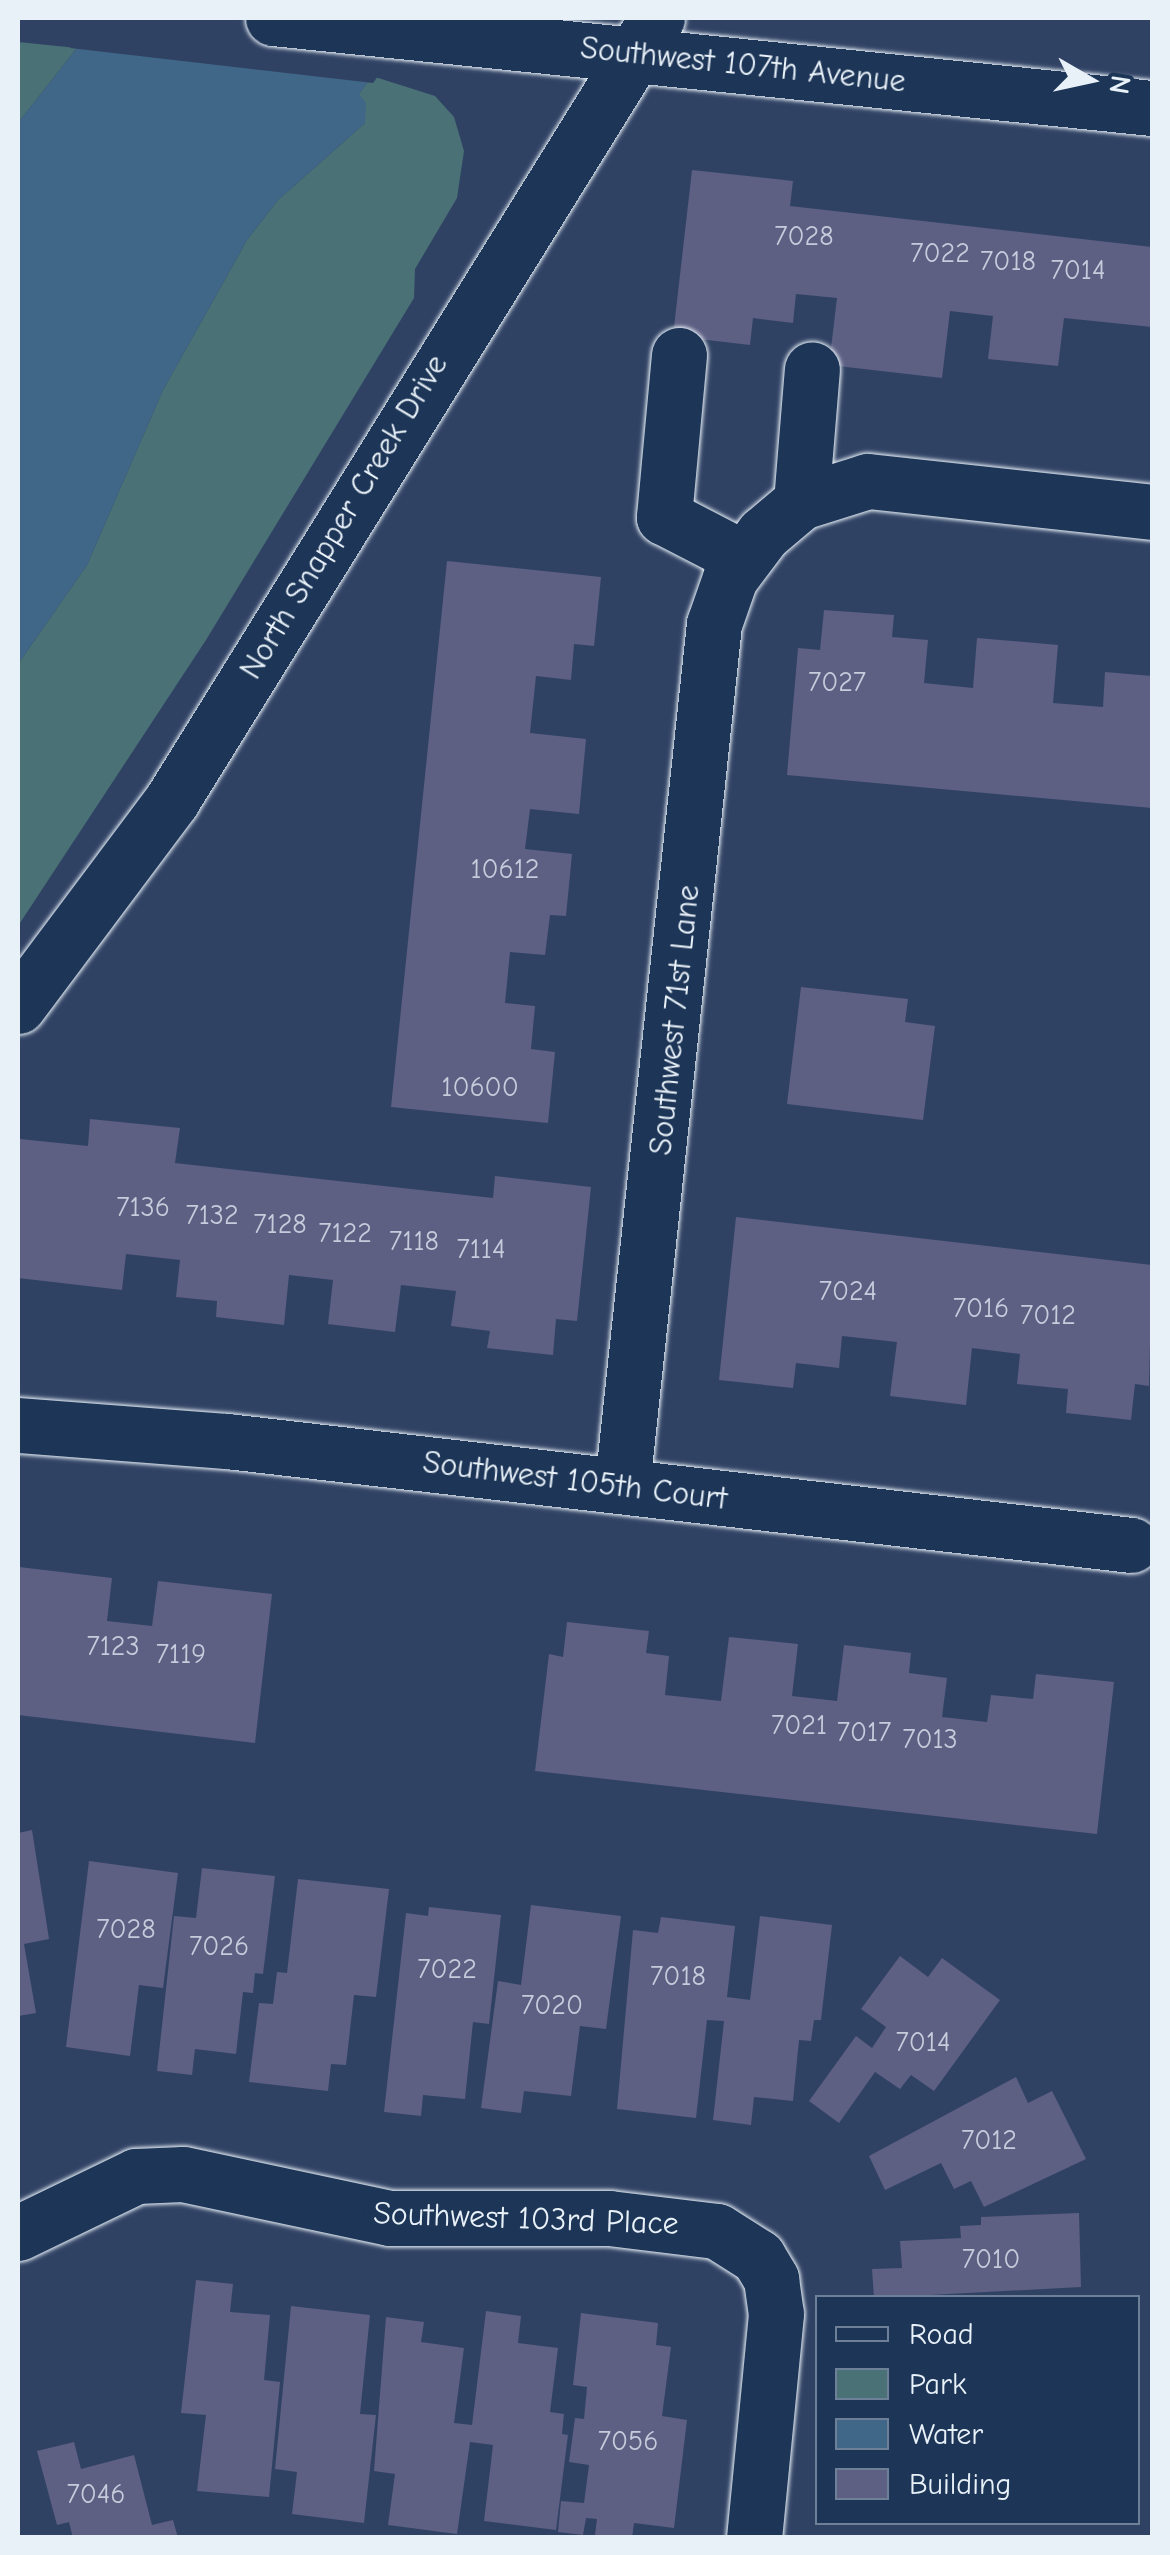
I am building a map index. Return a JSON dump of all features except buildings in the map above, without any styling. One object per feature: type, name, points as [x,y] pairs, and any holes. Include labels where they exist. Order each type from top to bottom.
[{"type":"street","name":"Southwest 107th Avenue","points":[[274,18],[436,35],[644,35],[1152,108]]},
{"type":"street","name":"North Snapper Creek Drive","points":[[18,1006],[172,800],[644,35]]},
{"type":"street","points":[[679,355],[664,516],[742,558],[801,502],[868,481],[1152,512]]},
{"type":"street","points":[[801,502],[812,368]]},
{"type":"street","name":"Southwest 71st Lane","points":[[622,1486],[714,624],[742,558]]},
{"type":"street","name":"Southwest 105th Court","points":[[18,1425],[622,1486],[1131,1545]]},
{"type":"street","name":"Southwest 103rd Place","points":[[18,2233],[136,2176],[183,2174],[390,2218],[609,2218],[680,2222],[718,2231],[758,2257],[770,2279],[776,2314],[754,2538]]},
{"type":"green space","points":[[18,42],[77,48],[18,123]]},
{"type":"green space","points":[[372,76],[435,96],[454,117],[464,151],[457,198],[415,269],[414,298],[206,640],[18,926],[18,664],[87,565],[163,390],[247,240],[278,200],[365,123],[359,94]]},
{"type":"water","points":[[416,18],[359,94],[366,103],[365,123],[278,200],[247,240],[163,390],[87,565],[18,664],[18,123],[77,48]]},
{"type":"pier","points":[[95,18],[421,18],[373,83],[70,48]]}]
